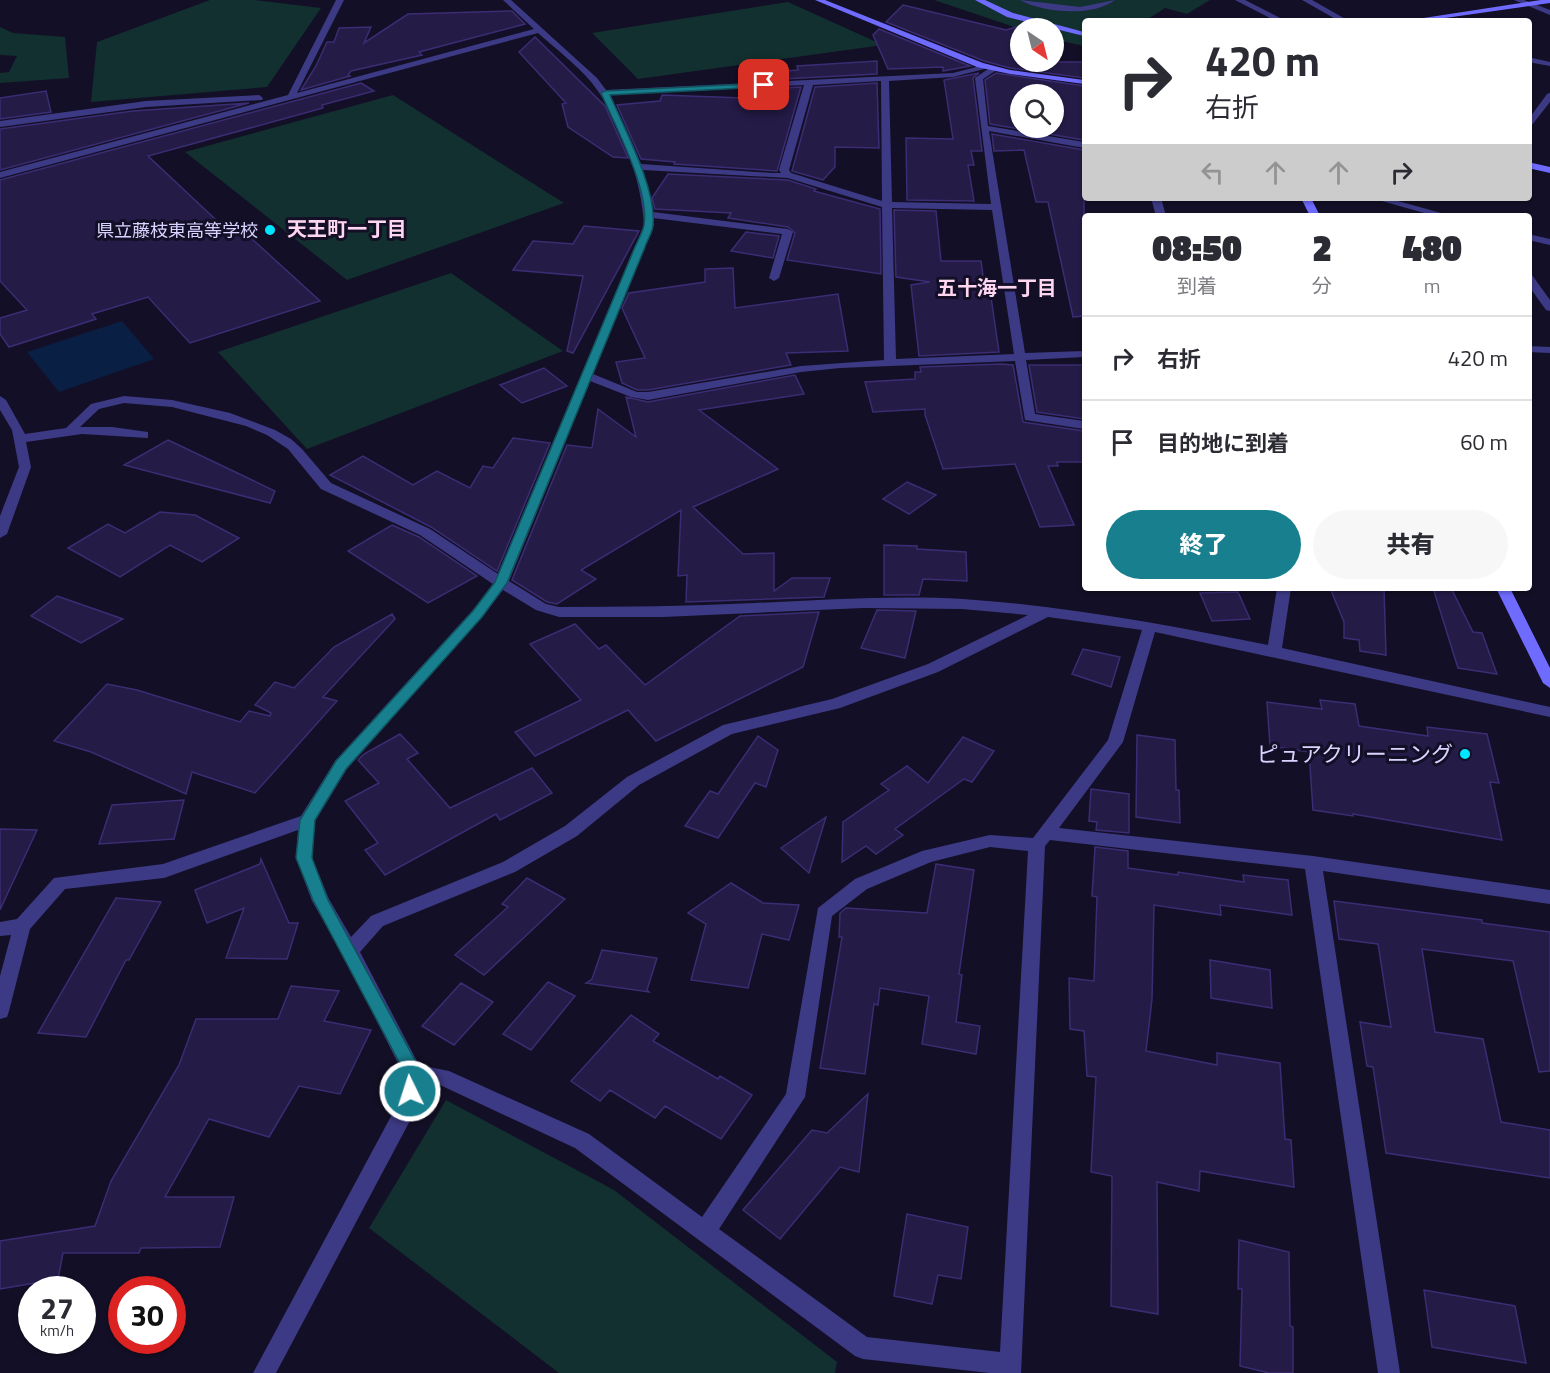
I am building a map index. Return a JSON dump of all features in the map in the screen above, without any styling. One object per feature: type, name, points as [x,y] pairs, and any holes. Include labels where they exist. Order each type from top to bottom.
[{"type":"street","points":[[288,96],[340,0]]},
{"type":"street","points":[[264,1373],[406,1109],[413,1073],[321,900],[304,858],[307,820],[341,765],[477,614],[501,583],[649,225],[650,214],[637,167],[605,93],[594,80],[507,0]]},
{"type":"street","points":[[819,0],[989,68],[1082,82]]},
{"type":"street","points":[[979,0],[1010,15],[1082,33]]},
{"type":"street","points":[[1024,0],[1098,7],[1111,0]]},
{"type":"street","points":[[1239,0],[1276,18]]},
{"type":"street","points":[[1306,0],[1339,18]]},
{"type":"street","points":[[1518,0],[1550,14]]},
{"type":"street","points":[[1431,18],[1550,1]]},
{"type":"street","points":[[0,175],[540,30]]},
{"type":"street","points":[[1532,60],[1550,64]]},
{"type":"street","points":[[605,93],[953,75],[989,68]]},
{"type":"street","points":[[989,68],[979,78],[984,128],[1029,417],[1082,425]]},
{"type":"street","points":[[885,79],[890,362]]},
{"type":"street","points":[[788,175],[784,170],[810,83]]},
{"type":"street","points":[[0,124],[146,104],[288,96]]},
{"type":"street","points":[[1532,121],[1550,96]]},
{"type":"street","points":[[984,128],[1082,145]]},
{"type":"street","points":[[1532,166],[1550,170]]},
{"type":"street","points":[[637,167],[772,176],[788,175],[887,205],[996,207]]},
{"type":"street","points":[[1388,201],[1435,213]]},
{"type":"street","points":[[650,214],[788,232],[774,278]]},
{"type":"street","points":[[1532,238],[1550,242]]},
{"type":"street","points":[[1532,283],[1550,308]]},
{"type":"street","points":[[1532,349],[1550,350]]},
{"type":"street","points":[[587,376],[635,395],[648,396],[801,369],[890,362],[1082,354]]},
{"type":"street","points":[[71,430],[91,408],[105,402],[134,399],[182,406],[244,420],[285,440],[299,451],[313,473],[326,486],[425,532],[501,583],[542,607],[559,612],[663,612],[863,603],[962,604],[1046,612],[1150,626],[1550,712]]},
{"type":"street","points":[[0,400],[14,423],[20,439],[25,467],[0,534]]},
{"type":"street","points":[[0,427],[14,423]]},
{"type":"street","points":[[20,439],[71,430],[116,429],[144,435]]},
{"type":"street","points":[[1274,651],[1285,591]]},
{"type":"street","points":[[1504,591],[1550,683]]},
{"type":"street","points":[[350,951],[377,921],[508,867],[571,831],[633,781],[728,729],[777,719],[846,700],[933,668],[1046,612]]},
{"type":"street","points":[[413,1073],[442,1077],[582,1141],[863,1348],[1010,1369],[1041,839],[1115,742],[1150,626]]},
{"type":"street","points":[[0,1011],[22,926],[60,883],[164,871],[307,820]]},
{"type":"street","points":[[705,1231],[795,1097],[824,913],[861,884],[928,856],[990,841],[1041,839],[1313,863],[1550,897]]},
{"type":"street","points":[[1313,863],[1389,1373]]},
{"type":"street","points":[[0,929],[22,926]]},
{"type":"green space","points":[[210,0],[254,0],[321,8],[267,87],[91,102],[97,42]]},
{"type":"green space","points":[[934,0],[1210,0],[1187,14],[1165,8],[1150,18],[1082,18],[1082,46],[1064,41],[1064,18],[1010,18],[1010,26]]},
{"type":"green space","points":[[788,2],[883,45],[638,79],[592,33]]},
{"type":"green space","points":[[0,27],[13,33],[65,37],[69,78],[0,83],[0,73],[9,72],[17,56],[0,55]]},
{"type":"green space","points":[[393,95],[564,203],[347,280],[185,152]]},
{"type":"green space","points":[[451,273],[563,351],[307,449],[218,352]]},
{"type":"green space","points":[[446,1100],[614,1190],[837,1362],[835,1373],[559,1373],[369,1228]]},
{"type":"water","points":[[122,321],[154,359],[59,392],[27,352]]},
{"type":"building","points":[[903,5],[1006,30],[1010,29],[1010,68],[984,61],[886,22]]},
{"type":"building","points":[[512,11],[525,24],[419,52],[422,55],[351,71],[348,75],[350,76],[301,90],[327,42],[334,42],[339,28],[371,27],[364,43],[408,14]]},
{"type":"building","points":[[879,29],[970,66],[943,71],[943,67],[888,69],[873,35]]},
{"type":"building","points":[[535,37],[605,106],[628,158],[613,157],[568,127],[562,104],[566,103],[519,52]]},
{"type":"building","points":[[877,61],[877,74],[764,80],[760,73],[798,70],[797,66]]},
{"type":"building","points":[[1064,62],[1082,62],[1082,78],[1040,72],[1064,72]]},
{"type":"building","points":[[979,73],[973,78],[982,151],[971,151],[974,165],[968,165],[974,201],[907,200],[906,138],[953,139],[944,80]]},
{"type":"building","points":[[996,73],[1082,86],[1082,140],[1064,137],[1064,84],[1010,84],[1010,127],[990,124],[985,80]]},
{"type":"building","points":[[361,83],[374,91],[322,105],[323,108],[148,156],[229,232],[240,228],[320,301],[190,343],[148,297],[92,314],[96,319],[9,347],[0,334],[0,318],[27,310],[0,281],[0,180]]},
{"type":"building","points":[[877,83],[879,148],[835,147],[835,167],[823,180],[792,171],[815,87]]},
{"type":"building","points":[[801,87],[777,171],[674,164],[675,162],[641,159],[617,105],[660,101],[662,95],[773,99],[768,89]]},
{"type":"building","points":[[46,91],[51,112],[0,119],[0,98]]},
{"type":"building","points":[[249,103],[0,170],[0,129],[133,111]]},
{"type":"building","points":[[992,134],[1082,150],[1084,213],[1082,213],[1082,316],[1073,317],[1048,202],[1036,202],[1024,150],[994,151]]},
{"type":"building","points":[[668,174],[788,180],[816,189],[814,191],[880,209],[881,274],[787,260],[795,233],[788,227],[728,218],[731,213],[655,209],[652,198]]},
{"type":"building","points":[[894,210],[936,211],[941,261],[981,261],[986,297],[991,297],[999,352],[919,356],[911,285],[930,282],[896,277]]},
{"type":"building","points":[[584,226],[639,231],[573,353],[567,351],[583,276],[513,270],[533,241],[573,244]]},
{"type":"building","points":[[746,232],[779,236],[773,258],[731,251]]},
{"type":"building","points":[[733,268],[735,308],[838,294],[848,351],[786,353],[791,365],[648,390],[637,390],[622,383],[616,362],[645,358],[622,308],[629,293],[705,282],[705,269]]},
{"type":"building","points":[[1013,365],[1023,422],[1082,431],[1082,462],[1057,462],[1058,466],[1048,466],[1074,525],[1040,527],[1015,464],[943,469],[925,409],[873,412],[865,382],[915,379],[915,372],[921,372],[920,367]]},
{"type":"building","points":[[1029,365],[1082,365],[1082,419],[1037,412]]},
{"type":"building","points":[[544,368],[567,386],[522,403],[500,385]]},
{"type":"building","points":[[795,375],[804,394],[699,410],[778,469],[693,507],[743,554],[774,553],[774,591],[792,578],[830,578],[824,597],[686,602],[687,575],[678,576],[681,510],[581,570],[596,579],[557,604],[547,602],[512,580],[567,445],[592,448],[598,409],[636,437],[626,397],[648,402]]},
{"type":"building","points":[[513,438],[550,443],[497,571],[431,527],[330,475],[363,456],[413,485],[437,471],[470,488],[483,466],[493,468]]},
{"type":"building","points":[[168,440],[275,491],[270,503],[124,465]]},
{"type":"building","points":[[907,482],[936,495],[909,514],[883,499]]},
{"type":"building","points":[[160,512],[195,515],[239,538],[202,562],[170,545],[120,577],[68,548],[108,524],[125,533]]},
{"type":"building","points":[[392,525],[419,537],[477,576],[428,603],[348,551]]},
{"type":"building","points":[[884,545],[917,546],[917,549],[966,552],[967,581],[923,579],[919,595],[884,595]]},
{"type":"building","points":[[1331,591],[1384,591],[1386,655],[1360,651],[1359,640],[1344,638],[1344,622]]},
{"type":"building","points":[[1434,591],[1452,591],[1473,632],[1482,633],[1497,674],[1458,668]]},
{"type":"building","points":[[1238,592],[1250,619],[1212,621],[1200,593]]},
{"type":"building","points":[[57,596],[123,619],[81,643],[31,616]]},
{"type":"building","points":[[877,610],[916,611],[905,658],[861,648]]},
{"type":"building","points":[[819,612],[803,667],[656,741],[628,710],[535,756],[515,732],[581,700],[530,644],[575,624],[599,649],[606,645],[645,685],[740,616]]},
{"type":"building","points":[[392,614],[395,619],[323,697],[337,701],[255,793],[192,772],[186,794],[91,752],[54,741],[107,684],[137,690],[240,722],[249,711],[270,716],[271,713],[255,705],[275,682],[294,688],[334,647]]},
{"type":"building","points":[[1083,649],[1120,657],[1111,687],[1072,674]]},
{"type":"building","points":[[1320,700],[1355,704],[1359,726],[1428,736],[1427,727],[1487,734],[1499,783],[1490,782],[1502,840],[1353,814],[1353,816],[1313,810],[1309,752],[1270,746],[1267,702],[1322,709]]},
{"type":"building","points":[[400,734],[418,753],[407,759],[450,808],[532,768],[552,793],[500,820],[496,814],[385,875],[365,850],[378,843],[345,801],[379,783],[358,760],[364,754]]},
{"type":"building","points":[[1137,735],[1175,740],[1176,790],[1179,790],[1180,823],[1136,817]]},
{"type":"building","points":[[758,736],[778,750],[766,787],[755,783],[718,838],[685,826],[710,791],[718,794]]},
{"type":"building","points":[[963,737],[994,751],[972,782],[964,779],[895,829],[903,835],[876,854],[866,846],[842,862],[843,822],[889,790],[881,784],[907,766],[928,783]]},
{"type":"building","points":[[1091,789],[1129,794],[1129,833],[1096,830],[1097,822],[1089,821]]},
{"type":"building","points":[[184,800],[174,839],[99,844],[112,805]]},
{"type":"building","points":[[826,817],[809,873],[781,848]]},
{"type":"building","points":[[0,829],[37,830],[0,910]]},
{"type":"building","points":[[1095,847],[1128,851],[1128,868],[1178,875],[1178,872],[1244,882],[1243,875],[1288,880],[1292,915],[1220,905],[1221,915],[1154,905],[1152,999],[1146,1051],[1217,1065],[1217,1053],[1280,1063],[1285,1139],[1291,1140],[1294,1187],[1200,1171],[1199,1191],[1157,1182],[1158,1314],[1111,1306],[1112,1176],[1091,1172],[1096,1077],[1087,1076],[1084,1031],[1070,1029],[1069,978],[1094,981],[1097,897],[1092,896]]},
{"type":"building","points":[[261,859],[289,923],[298,923],[287,959],[226,958],[244,908],[207,923],[195,890],[260,864]]},
{"type":"building","points":[[936,864],[974,870],[959,974],[962,975],[956,1022],[980,1026],[976,1054],[922,1044],[929,996],[880,988],[878,1005],[874,1004],[865,1074],[820,1068],[842,937],[839,937],[840,913],[846,908],[927,913]]},
{"type":"building","points":[[527,878],[565,899],[484,975],[455,955],[508,907],[502,904]]},
{"type":"building","points":[[731,883],[763,903],[799,905],[789,940],[762,934],[748,988],[691,980],[706,924],[688,913]]},
{"type":"building","points":[[116,898],[161,902],[129,960],[126,960],[86,1037],[38,1033]]},
{"type":"building","points":[[1334,901],[1482,920],[1482,923],[1550,932],[1550,1071],[1539,1072],[1513,961],[1422,949],[1435,1032],[1483,1039],[1501,1122],[1550,1130],[1550,1178],[1386,1153],[1373,1067],[1367,1066],[1360,1022],[1391,1027],[1378,944],[1339,939]]},
{"type":"building","points":[[602,950],[657,958],[647,990],[649,992],[586,983],[592,979]]},
{"type":"building","points":[[1210,960],[1270,970],[1272,1008],[1211,998]]},
{"type":"building","points":[[548,982],[575,996],[531,1050],[503,1034]]},
{"type":"building","points":[[461,983],[493,1002],[454,1045],[422,1026]]},
{"type":"building","points":[[291,986],[339,991],[324,1021],[371,1030],[340,1094],[299,1086],[269,1137],[209,1119],[165,1197],[234,1197],[220,1247],[141,1248],[139,1253],[63,1253],[59,1276],[18,1276],[18,1286],[0,1289],[0,1241],[95,1226],[111,1181],[179,1065],[196,1019],[278,1019]]},
{"type":"building","points":[[631,1015],[659,1034],[653,1041],[718,1079],[720,1076],[752,1095],[721,1139],[665,1106],[655,1118],[610,1090],[600,1101],[571,1081]]},
{"type":"building","points":[[868,1094],[859,1172],[840,1167],[780,1239],[743,1210],[812,1130],[827,1133]]},
{"type":"building","points":[[907,1214],[968,1227],[961,1279],[938,1275],[932,1304],[894,1296]]},
{"type":"building","points":[[1239,1240],[1289,1252],[1293,1373],[1269,1373],[1240,1366],[1242,1289],[1238,1289]]},
{"type":"building","points":[[1424,1290],[1515,1306],[1526,1363],[1432,1347]]},
{"type":"place","name":"県立藤枝東高等学校","points":[[270,230]]},
{"type":"place","name":"ピュアクリーニング","points":[[1465,754]]},
{"type":"district","name":"天王町一丁目","points":[[347,228]]},
{"type":"district","name":"五十海一丁目","points":[[997,287]]},
{"type":"route","points":[[410,1091],[413,1073],[321,900],[304,858],[307,820],[341,765],[477,614],[501,583],[640,247],[649,225],[650,214],[637,167],[605,93],[764,85]]}]
